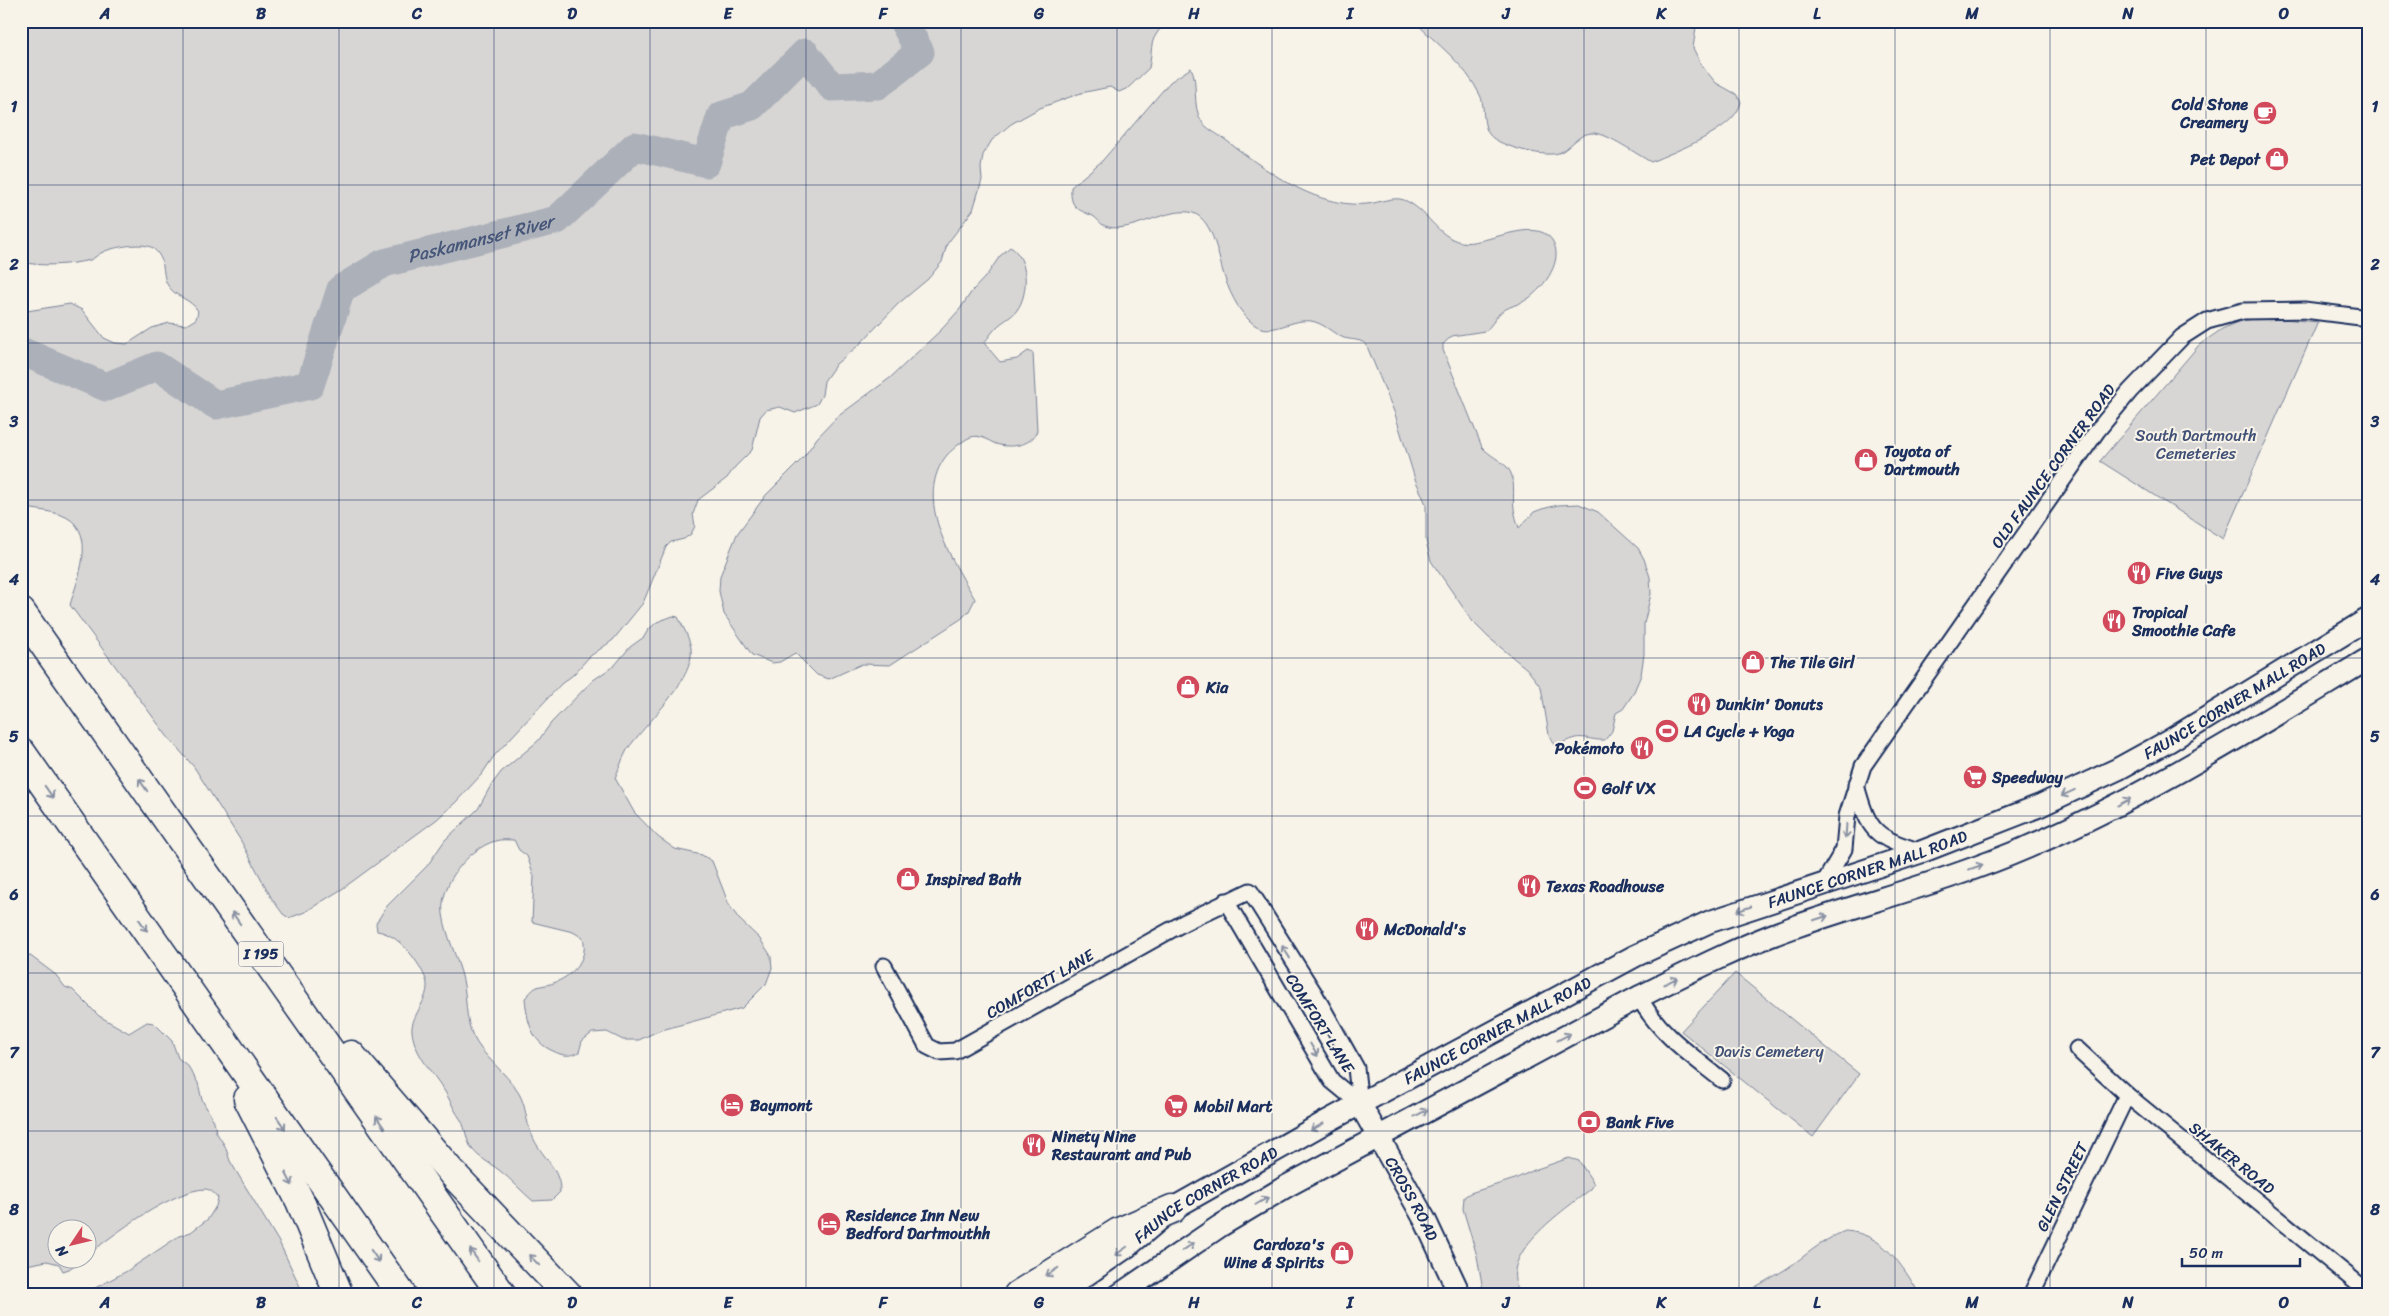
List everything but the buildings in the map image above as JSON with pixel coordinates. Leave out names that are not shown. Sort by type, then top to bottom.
[{"type":"highway","name":"I 195","points":[[21,612],[502,1295]]},
{"type":"highway","points":[[21,752],[402,1295]]},
{"type":"highway","points":[[283,986],[365,1069],[427,1146],[568,1295]]},
{"type":"highway","points":[[203,1011],[300,1201],[339,1295]]},
{"type":"highway","points":[[1018,1295],[1118,1232],[1172,1208]]},
{"type":"main road","name":"FAUNCE CORNER MALL ROAD","points":[[1360,1104],[1635,956],[1683,933],[1752,907],[1921,852],[2013,818],[2118,768],[2185,731],[2368,620]]},
{"type":"main road","name":"FAUNCE CORNER MALL ROAD","points":[[1378,1136],[1690,971],[1792,928],[1990,862],[2076,826],[2173,775],[2368,659]]},
{"type":"main road","name":"CROSS ROAD","points":[[1360,1104],[1425,1220],[1460,1295]]},
{"type":"main road","name":"FAUNCE CORNER ROAD","points":[[1057,1295],[1128,1246],[1172,1208],[1257,1159],[1360,1104]]},
{"type":"main road","name":"FAUNCE CORNER ROAD","points":[[1119,1295],[1228,1221],[1378,1136]]},
{"type":"street","name":"OLD FAUNCE CORNER ROAD","points":[[1824,883],[1844,850],[1847,816],[1856,784],[1869,757],[2097,431],[2130,391],[2182,337],[2207,321],[2243,310],[2304,310],[2368,318]]},
{"type":"street","points":[[1856,784],[1866,818],[1876,832],[1887,840],[1921,852]]},
{"type":"street","name":"COMFORT LANE","points":[[1250,891],[1314,993],[1356,1068],[1360,1104]]},
{"type":"street","name":"COMFORTT LANE","points":[[884,966],[922,1039],[932,1050],[947,1053],[962,1049],[1177,926],[1250,891]]},
{"type":"street","name":"COMFORT LANE","points":[[1226,901],[1332,1081],[1360,1104]]},
{"type":"street","points":[[1639,997],[1651,1018],[1664,1032],[1722,1080]]},
{"type":"street","name":"SHAKER ROAD","points":[[2077,1049],[2127,1095],[2368,1292]]},
{"type":"street","name":"GLEN STREET","points":[[2030,1295],[2127,1095]]},
{"type":"green space","points":[[21,21],[1167,21],[1154,39],[1149,68],[1128,88],[1119,92],[1110,87],[1081,93],[1040,108],[1011,124],[992,140],[983,155],[982,180],[973,210],[947,244],[942,262],[928,279],[898,304],[859,345],[836,364],[824,381],[822,395],[817,404],[795,413],[780,407],[766,410],[760,417],[752,450],[727,478],[698,500],[693,514],[695,526],[691,534],[684,539],[671,542],[666,547],[643,603],[613,640],[589,657],[573,675],[561,684],[494,756],[482,774],[436,820],[342,889],[305,912],[289,918],[283,914],[272,899],[241,841],[194,767],[167,736],[70,605],[83,558],[81,534],[76,525],[61,515],[21,507],[23,460],[21,432],[21,312],[70,304],[82,310],[104,338],[115,343],[127,344],[152,328],[169,323],[186,325],[196,319],[198,311],[192,304],[172,291],[166,282],[163,264],[158,254],[154,249],[144,245],[114,248],[90,260],[73,263],[47,265],[21,262]]},
{"type":"green space","points":[[1414,21],[1697,21],[1693,48],[1702,66],[1716,83],[1736,94],[1741,102],[1737,112],[1717,130],[1689,146],[1651,162],[1615,141],[1594,133],[1584,135],[1561,152],[1555,154],[1526,151],[1506,145],[1489,134],[1486,129],[1482,100],[1474,84],[1459,64]]},
{"type":"green space","points":[[1191,68],[1195,80],[1197,109],[1202,122],[1263,167],[1292,185],[1322,198],[1337,202],[1367,204],[1391,199],[1404,200],[1412,204],[1445,235],[1461,242],[1471,242],[1534,230],[1544,233],[1552,240],[1556,256],[1551,272],[1541,287],[1525,300],[1502,311],[1485,331],[1452,336],[1443,344],[1443,350],[1482,447],[1510,471],[1513,481],[1514,509],[1519,528],[1534,512],[1558,505],[1579,504],[1598,512],[1638,548],[1644,559],[1650,577],[1651,594],[1644,624],[1644,654],[1641,675],[1633,694],[1623,709],[1616,713],[1612,731],[1605,740],[1579,738],[1554,745],[1549,735],[1541,687],[1527,669],[1473,622],[1431,561],[1426,541],[1426,504],[1415,479],[1395,414],[1366,344],[1358,340],[1344,338],[1311,321],[1295,322],[1272,329],[1264,329],[1250,321],[1241,311],[1225,278],[1209,228],[1197,215],[1189,212],[1179,212],[1135,225],[1114,228],[1103,225],[1094,217],[1078,209],[1073,203],[1071,187],[1102,161],[1170,82]]},
{"type":"green space","points":[[1010,247],[1021,259],[1024,267],[1024,295],[1015,312],[997,327],[984,343],[1000,362],[1017,359],[1028,351],[1033,353],[1037,430],[1035,435],[1027,442],[1015,446],[996,444],[978,436],[965,440],[947,455],[937,472],[933,490],[934,509],[939,528],[956,566],[975,599],[969,611],[961,619],[890,665],[862,664],[829,679],[817,675],[795,653],[780,662],[772,663],[752,655],[724,614],[719,591],[720,576],[737,534],[766,495],[803,458],[817,438],[837,417],[890,378],[942,329],[960,309],[1000,256]]},
{"type":"green space","name":"South Dartmouth Cemeteries","points":[[2259,317],[2318,322],[2223,539],[2100,461],[2199,345],[2222,329],[2235,323]]},
{"type":"green space","points":[[673,616],[678,617],[691,648],[690,660],[685,674],[667,702],[627,750],[615,778],[634,812],[658,837],[675,849],[702,855],[712,861],[729,905],[739,919],[760,939],[771,956],[772,968],[766,984],[742,1008],[658,1031],[639,1040],[623,1040],[607,1032],[592,1033],[582,1041],[579,1052],[576,1054],[560,1054],[546,1047],[535,1036],[529,1022],[525,998],[535,988],[556,982],[574,970],[582,959],[584,952],[583,938],[573,932],[532,922],[534,876],[527,856],[519,850],[514,840],[495,841],[485,845],[466,860],[457,870],[446,891],[443,914],[449,939],[463,980],[470,1029],[473,1036],[483,1051],[513,1084],[521,1097],[532,1135],[557,1176],[560,1192],[552,1200],[533,1201],[478,1155],[470,1146],[461,1120],[421,1057],[414,1040],[412,1025],[426,991],[425,977],[406,948],[392,937],[377,931],[376,923],[387,906],[427,866],[445,840],[478,809],[501,772],[538,741],[551,723],[592,681],[615,665],[630,647],[644,637],[648,630],[657,622]]},
{"type":"green space","points":[[21,949],[56,975],[65,987],[73,990],[99,1016],[129,1033],[147,1022],[154,1023],[172,1041],[178,1058],[188,1066],[198,1083],[202,1100],[214,1121],[216,1132],[225,1146],[230,1161],[280,1244],[304,1295],[82,1295],[127,1271],[179,1236],[191,1232],[208,1219],[216,1206],[218,1198],[213,1192],[206,1189],[177,1196],[144,1214],[98,1247],[98,1218],[48,1218],[48,1261],[21,1266]]},
{"type":"green space","name":"Davis Cemetery","points":[[1735,973],[1859,1074],[1813,1137],[1681,1031]]},
{"type":"green space","points":[[1569,1158],[1579,1161],[1594,1184],[1591,1189],[1550,1221],[1535,1235],[1524,1250],[1516,1265],[1515,1280],[1522,1295],[1484,1295],[1477,1256],[1463,1209],[1464,1197],[1470,1193],[1515,1179],[1534,1170]]},
{"type":"green space","points":[[1845,1231],[1858,1233],[1881,1244],[1898,1262],[1920,1295],[1742,1295],[1786,1269],[1828,1239]]},
{"type":"waterway","name":"Paskamanset River","points":[[21,351],[106,387],[157,366],[216,405],[310,385],[341,289],[384,263],[557,220],[635,146],[706,163],[721,116],[752,106],[805,53],[832,87],[878,85],[920,52],[903,21]]},
{"type":"place","name":"Cold Stone Creamery","points":[[2265,113]]},
{"type":"place","name":"Pet Depot","points":[[2277,159]]},
{"type":"place","name":"Toyota of Dartmouth","points":[[1866,460]]},
{"type":"place","name":"Five Guys","points":[[2139,573]]},
{"type":"place","name":"Tropical Smoothie Cafe","points":[[2114,621]]},
{"type":"place","name":"The Tile Girl","points":[[1753,662]]},
{"type":"place","name":"Kia","points":[[1188,687]]},
{"type":"place","name":"Dunkin' Donuts","points":[[1699,704]]},
{"type":"place","name":"LA Cycle + Yoga","points":[[1667,731]]},
{"type":"place","name":"Pokémoto","points":[[1642,748]]},
{"type":"place","name":"Speedway","points":[[1975,777]]},
{"type":"place","name":"Golf VX","points":[[1585,788]]},
{"type":"place","name":"Inspired Bath","points":[[908,879]]},
{"type":"place","name":"Texas Roadhouse","points":[[1529,886]]},
{"type":"place","name":"McDonald's","points":[[1367,929]]},
{"type":"place","name":"Baymont","points":[[732,1105]]},
{"type":"place","name":"Mobil Mart","points":[[1176,1106]]},
{"type":"place","name":"Bank Five","points":[[1589,1122]]},
{"type":"place","name":"Ninety Nine Restaurant and Pub","points":[[1034,1145]]},
{"type":"place","name":"Residence Inn New Bedford Dartmouthh","points":[[829,1224]]},
{"type":"place","name":"Cardoza's Wine & Spirits","points":[[1342,1253]]}]
